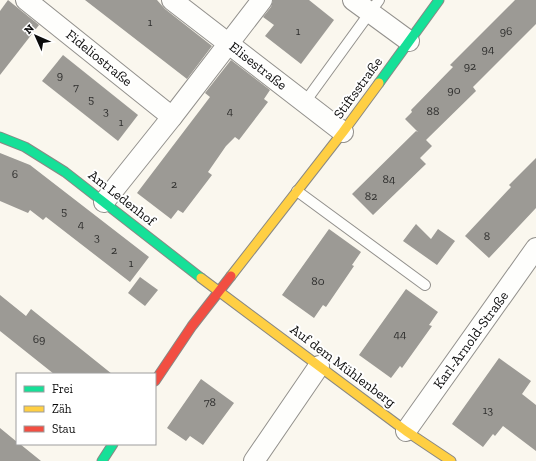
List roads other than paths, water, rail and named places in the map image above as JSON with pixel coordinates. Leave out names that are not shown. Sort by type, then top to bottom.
[{"type":"street","name":"Fideliostraße","points":[[26,0],[172,117]]},
{"type":"street","name":"Elisestraße","points":[[172,0],[343,132]]},
{"type":"street","points":[[104,202],[262,0]]},
{"type":"street","points":[[353,0],[374,6],[410,41]]},
{"type":"street","name":"Stiftsstraße","points":[[156,380],[192,326],[220,292],[343,132],[440,0]]},
{"type":"street","name":"Am Ledenhof","points":[[0,136],[25,147],[65,172],[220,292]]},
{"type":"street","name":"Karl-Arnold-Straße","points":[[406,431],[536,248]]},
{"type":"street","name":"Auf dem Mühlenberg","points":[[220,292],[406,431],[451,461]]},
{"type":"street","points":[[254,461],[319,366]]},
{"type":"street","points":[[102,461],[112,445]]},
{"type":"lane","points":[[305,102],[374,6]]},
{"type":"lane","points":[[297,191],[425,285]]}]
